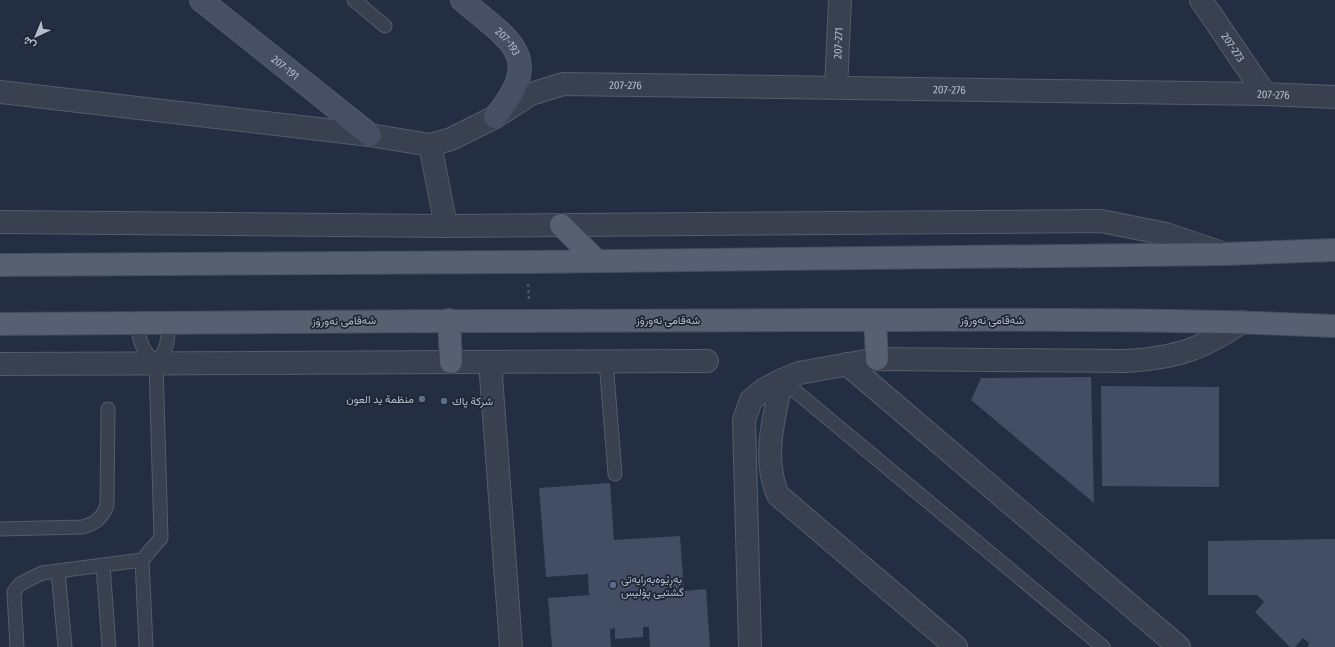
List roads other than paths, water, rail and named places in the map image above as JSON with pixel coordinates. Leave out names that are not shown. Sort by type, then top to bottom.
[{"type":"main road","points":[[561,225],[597,261]]},
{"type":"main road","points":[[0,265],[597,261],[1225,254],[1335,250]]},
{"type":"main road","points":[[449,320],[451,362]]},
{"type":"main road","name":"شەقامی نەورۆز","points":[[0,324],[449,320],[875,320],[1242,322],[1335,326]]},
{"type":"main road","points":[[875,320],[877,359]]},
{"type":"street","name":"207-191","points":[[201,0],[370,135]]},
{"type":"street","name":"207-193","points":[[462,0],[508,39],[515,49],[519,60],[519,80],[508,100],[495,117]]},
{"type":"street","name":"207-271","points":[[836,87],[840,0]]},
{"type":"street","name":"207-273","points":[[1201,0],[1265,94]]},
{"type":"street","name":"207-276","points":[[430,145],[452,139],[495,117],[531,94],[563,84],[1265,94],[1335,97]]},
{"type":"street","points":[[0,92],[370,135],[430,145],[446,226]]},
{"type":"street","points":[[0,222],[446,226],[1101,222],[1166,234],[1225,254]]},
{"type":"street","points":[[750,647],[744,420],[751,400],[765,389],[799,373],[877,359],[1125,361],[1156,359],[1187,352],[1208,342],[1242,322]]},
{"type":"street","points":[[0,364],[707,361]]},
{"type":"street","points":[[490,362],[511,647]]},
{"type":"street","points":[[847,364],[1179,647]]},
{"type":"street","points":[[782,380],[770,451],[771,470],[778,495],[956,647]]},
{"type":"lane","points":[[354,0],[385,26]]},
{"type":"lane","points":[[138,323],[138,335],[142,347],[156,364]]},
{"type":"lane","points":[[16,647],[14,592],[20,584],[42,573],[142,560],[161,538],[156,364],[163,355],[167,344],[168,323]]},
{"type":"lane","points":[[606,361],[615,474]]},
{"type":"lane","points":[[782,380],[1103,647]]},
{"type":"lane","points":[[0,530],[82,527],[89,526],[100,518],[107,504],[108,409]]},
{"type":"lane","points":[[142,560],[146,647]]},
{"type":"lane","points":[[103,565],[109,647]]},
{"type":"lane","points":[[58,571],[65,647]]},
{"type":"place","name":"منظمة يد العون","points":[[422,399]]},
{"type":"place","name":"شركة پاك","points":[[444,401]]},
{"type":"place","name":"بەڕێوەبەرایەتی گشتیی پۆلیس","points":[[613,585]]}]
